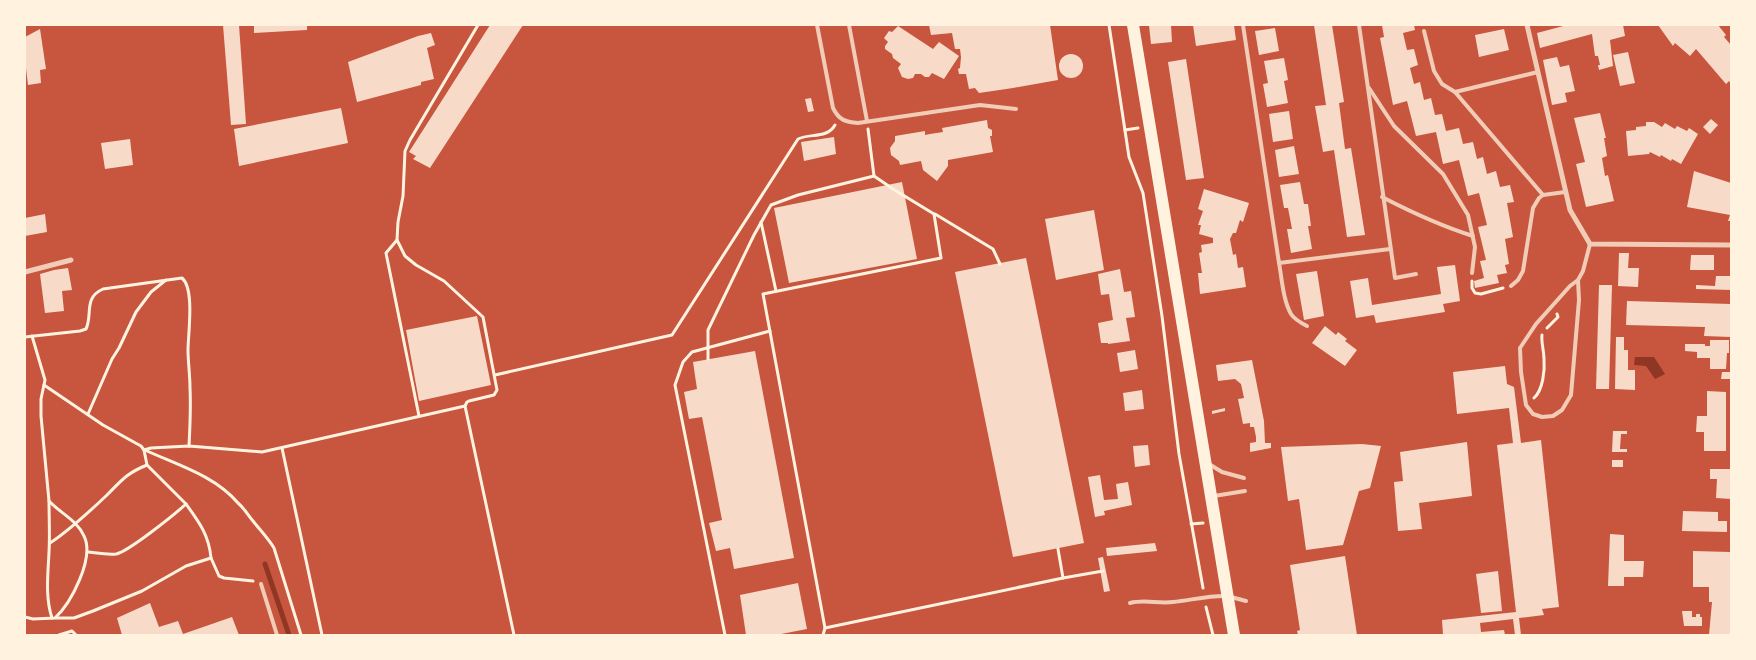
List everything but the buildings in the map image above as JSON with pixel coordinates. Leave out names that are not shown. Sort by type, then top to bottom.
[{"type":"main road","points":[[1133,25],[1234,635]]},
{"type":"street","points":[[1527,25],[1570,210],[1590,244],[1731,245]]},
{"type":"street","points":[[25,272],[71,260]]},
{"type":"lane","points":[[817,25],[833,108],[837,116],[849,123],[980,105],[1016,109]]},
{"type":"lane","points":[[849,25],[867,121]]},
{"type":"lane","points":[[1243,25],[1282,282],[1291,313],[1297,320],[1307,326]]},
{"type":"lane","points":[[1359,25],[1394,278],[1416,274]]},
{"type":"lane","points":[[1424,30],[1434,71],[1442,84],[1455,92],[1543,195]]},
{"type":"lane","points":[[1455,92],[1538,72]]},
{"type":"lane","points":[[1368,86],[1394,126],[1443,174],[1468,215],[1475,246],[1472,273]]},
{"type":"lane","points":[[1511,286],[1518,280],[1523,271],[1533,208],[1543,195],[1565,192]]},
{"type":"lane","points":[[1382,197],[1454,231],[1472,236]]},
{"type":"lane","points":[[1578,280],[1570,286],[1536,324],[1520,348],[1521,372],[1526,405],[1533,414],[1542,417],[1553,416],[1562,410],[1568,403],[1571,395],[1578,309],[1578,280],[1583,270],[1590,244]]},
{"type":"lane","points":[[1279,263],[1390,249]]},
{"type":"lane","points":[[1206,462],[1222,472],[1244,478]]},
{"type":"lane","points":[[1212,497],[1245,491]]},
{"type":"lane","points":[[261,584],[277,635]]},
{"type":"lane","points":[[1130,603],[1140,600],[1174,602],[1204,596],[1227,595],[1246,601]]},
{"type":"path","points":[[478,25],[405,151],[403,196],[396,233],[397,240],[405,256],[416,265],[444,281],[483,317],[495,375],[496,392],[490,396],[466,402],[465,406],[514,635]]},
{"type":"path","points":[[1109,25],[1129,157],[1143,193],[1191,524],[1213,635]]},
{"type":"path","points":[[495,375],[672,336],[798,139],[826,133],[832,129],[837,116]]},
{"type":"path","points":[[867,121],[874,176],[893,190],[993,249],[1000,264]]},
{"type":"path","points":[[1125,130],[1141,127]]},
{"type":"path","points":[[708,359],[708,330],[771,205],[782,200],[874,176]]},
{"type":"path","points":[[822,635],[825,628],[764,294],[941,258],[934,214]]},
{"type":"path","points":[[761,222],[776,291]]},
{"type":"path","points":[[397,240],[386,253],[418,416]]},
{"type":"path","points":[[1472,273],[1472,288],[1475,293],[1481,294],[1511,286]]},
{"type":"path","points":[[25,337],[86,329],[91,301],[95,293],[103,288],[182,278],[186,281],[189,298],[189,446]]},
{"type":"path","points":[[88,414],[112,359],[136,312],[151,292],[166,279]]},
{"type":"path","points":[[1526,405],[1537,395],[1542,381],[1545,361],[1541,341],[1542,335],[1558,317]]},
{"type":"path","points":[[725,635],[675,385],[683,362],[692,352],[770,331]]},
{"type":"path","points":[[32,336],[45,377],[40,399],[49,501],[50,543],[47,582],[49,610],[53,618]]},
{"type":"path","points":[[44,384],[88,414],[141,446],[144,450],[165,460],[179,463],[215,484],[238,502],[269,539],[274,548],[301,635]]},
{"type":"path","points":[[144,450],[189,446],[262,452],[465,406]]},
{"type":"path","points":[[282,448],[322,635]]},
{"type":"path","points":[[144,450],[147,465],[186,504],[203,526],[209,541],[211,558],[219,576],[249,580],[261,584]]},
{"type":"path","points":[[50,543],[63,534],[131,471],[147,465]]},
{"type":"path","points":[[49,501],[75,523],[85,537],[88,552],[74,593],[63,610],[53,618]]},
{"type":"path","points":[[88,552],[116,554],[122,552],[134,545],[186,504]]},
{"type":"path","points":[[1191,524],[1206,522]]},
{"type":"path","points":[[1058,549],[1063,578]]},
{"type":"path","points":[[25,616],[33,619],[74,618],[94,612],[142,591],[186,566],[211,558]]},
{"type":"path","points":[[825,628],[1103,571]]},
{"type":"path","points":[[60,635],[72,631],[76,635]]},
{"type":"shaded area","points":[[1635,357],[1654,357],[1665,374],[1655,379],[1646,366],[1634,365]]},
{"type":"waterway","points":[[265,564],[289,635]]}]
